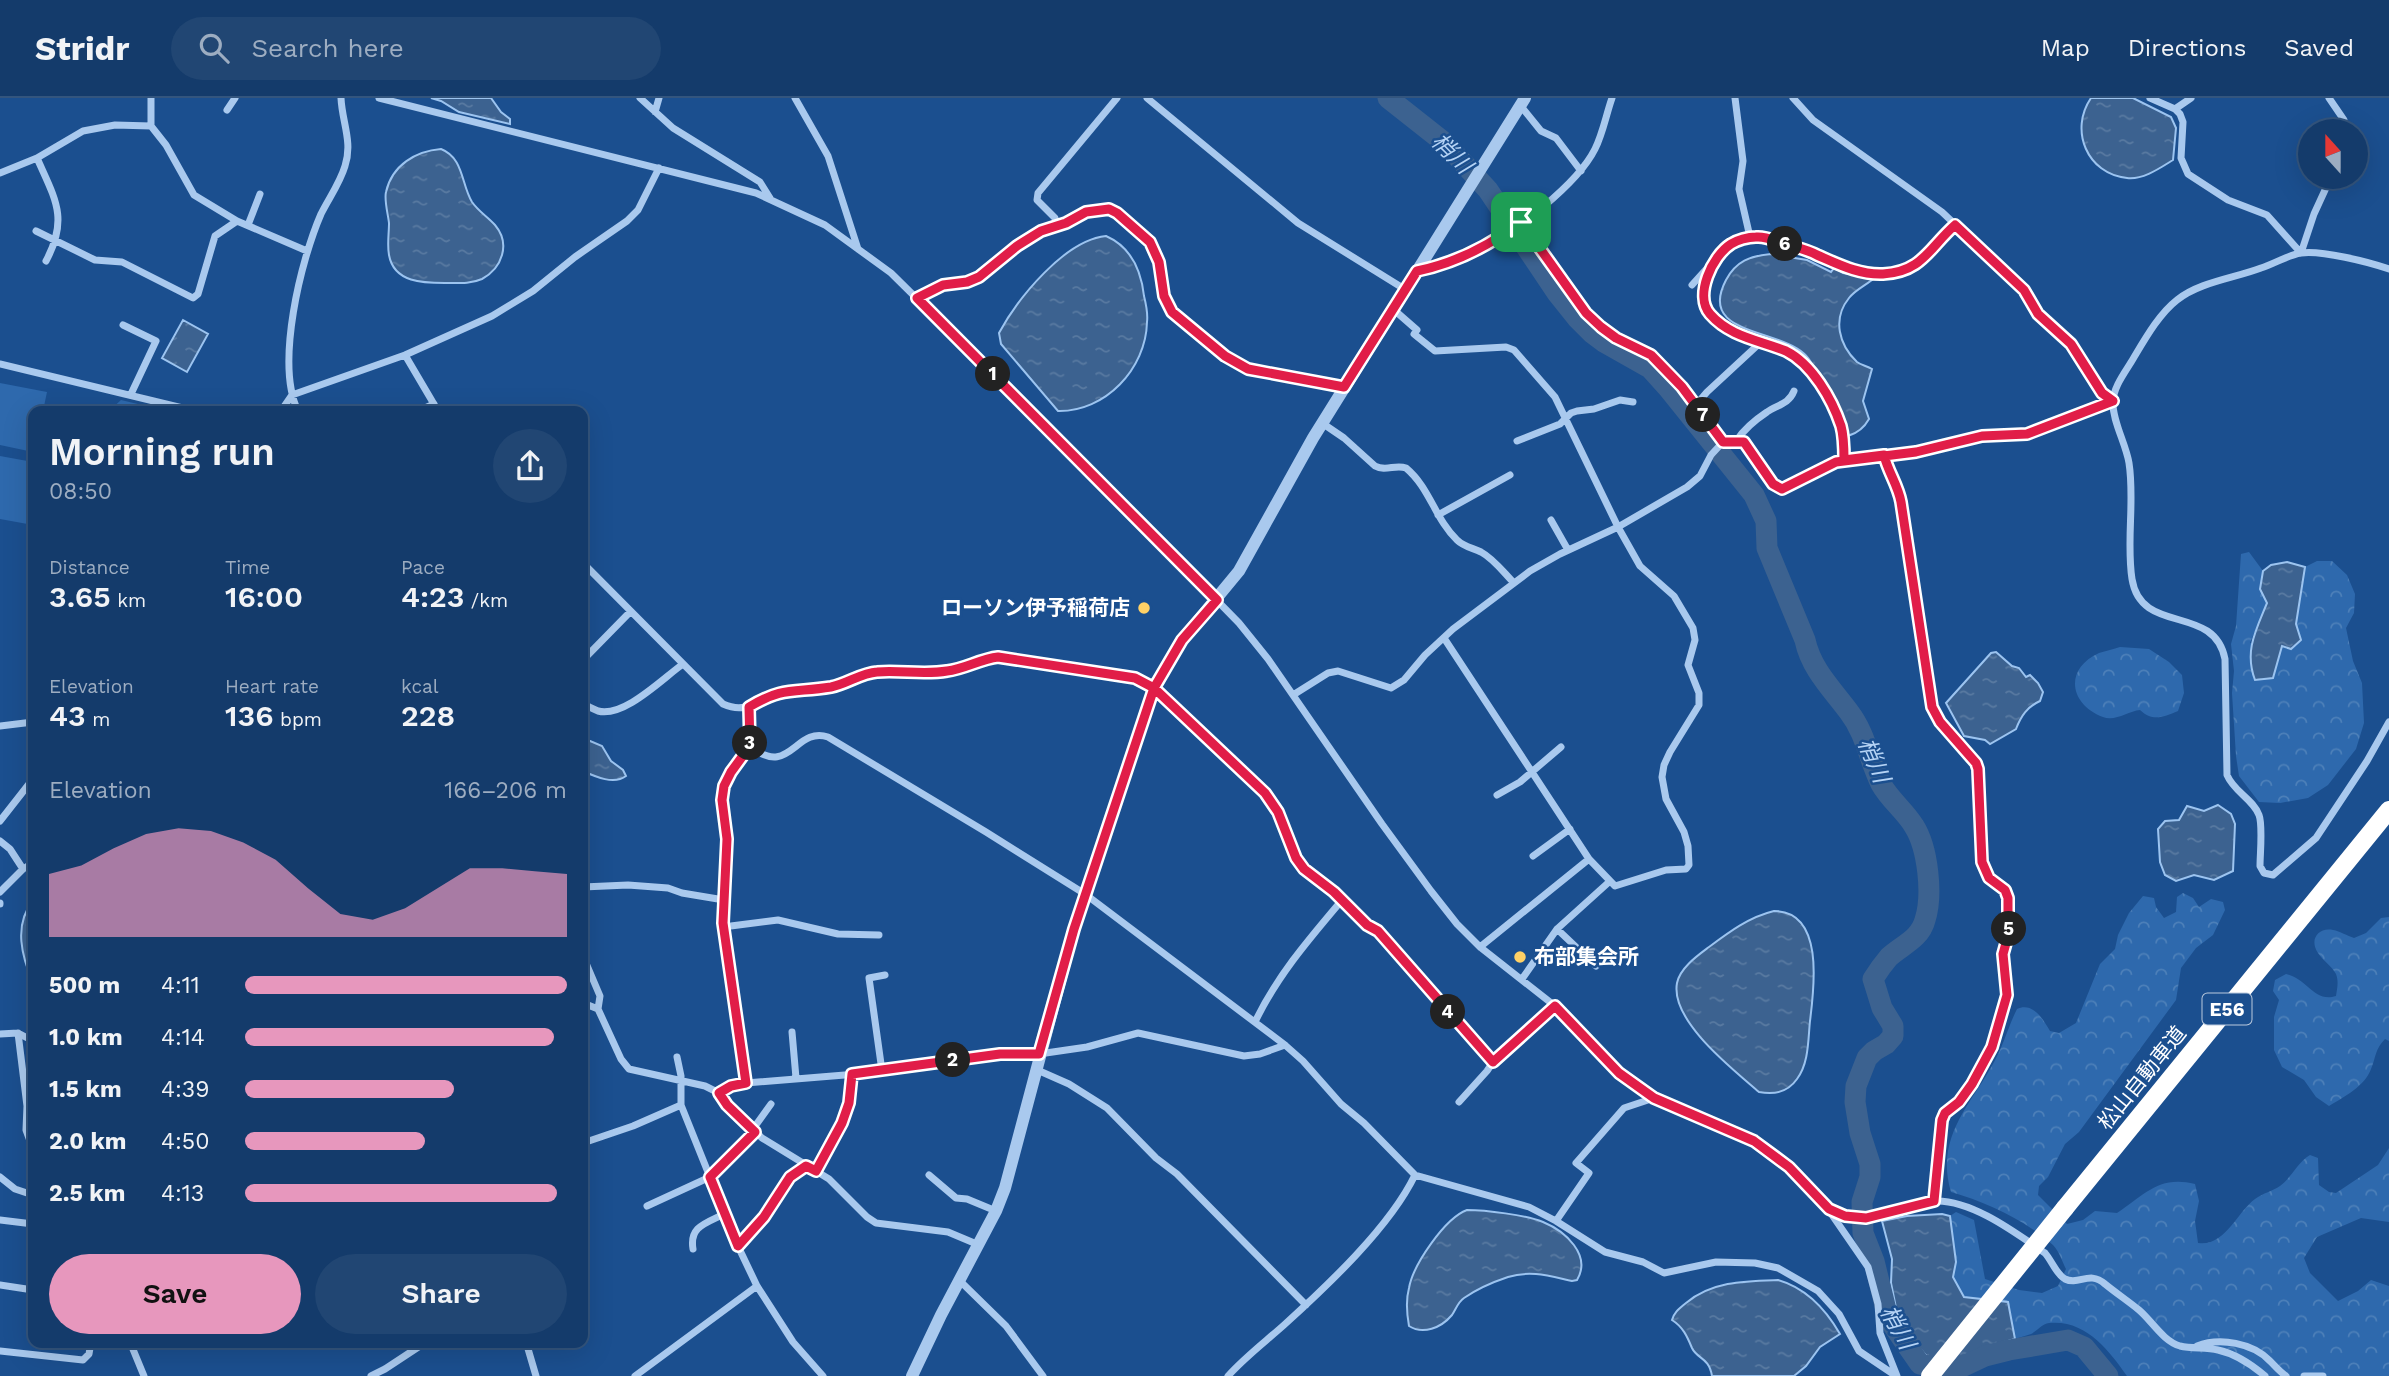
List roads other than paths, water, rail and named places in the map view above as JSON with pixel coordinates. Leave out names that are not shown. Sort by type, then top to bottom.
[{"type":"highway","name":"松山自動車道","points":[[1930,1376],[2389,810]]},
{"type":"street","points":[[151,98],[151,126],[166,145],[194,195],[237,221],[307,251]]},
{"type":"street","points":[[227,110],[235,98]]},
{"type":"street","points":[[296,406],[290,378],[291,335],[307,251],[345,166],[349,141],[341,98]]},
{"type":"street","points":[[640,98],[673,128],[760,182],[771,199]]},
{"type":"street","points":[[655,112],[659,98]]},
{"type":"street","points":[[795,98],[828,156],[858,249]]},
{"type":"street","points":[[1056,225],[1055,218],[1037,200],[1038,193],[1117,98]]},
{"type":"street","points":[[1147,98],[1298,223],[1406,289]]},
{"type":"street","points":[[1417,271],[1437,267],[1480,250],[1550,201],[1581,171],[1595,148],[1612,98]]},
{"type":"street","points":[[1734,98],[1743,161],[1739,189],[1750,237]]},
{"type":"street","points":[[1793,98],[1813,120],[1941,212],[2024,290],[2038,314],[2071,344],[2102,393],[2113,401]]},
{"type":"street","points":[[2150,98],[2175,109],[2183,122],[2181,158],[2188,174],[2228,200],[2267,215],[2301,253]]},
{"type":"street","points":[[2175,109],[2191,98]]},
{"type":"street","points":[[2329,98],[2343,119]]},
{"type":"street","points":[[383,99],[756,192],[825,225],[891,273],[1217,600],[1268,659],[1398,847],[1457,924],[1480,947],[1555,1006],[1619,1073],[1654,1098],[1754,1141],[1789,1167],[1829,1209],[1871,1275],[1878,1304],[1880,1333],[1897,1376]]},
{"type":"street","points":[[912,1376],[996,1211],[1012,1164],[1039,1054],[1085,894],[1154,688],[1182,640],[1239,571],[1322,423],[1523,102],[1541,131],[1556,138],[1581,171]]},
{"type":"street","points":[[0,173],[37,158],[83,131],[115,125],[151,126]]},
{"type":"street","points":[[37,158],[57,205],[57,240],[46,261]]},
{"type":"street","points":[[284,406],[292,395],[405,355],[492,316],[533,291],[575,257],[627,222],[638,210],[659,168]]},
{"type":"street","points":[[2301,253],[2325,189]]},
{"type":"street","points":[[248,225],[260,194]]},
{"type":"street","points":[[917,298],[943,285],[967,282],[979,277],[1017,246],[1056,225],[1098,210],[1109,209],[1150,242],[1159,262],[1164,296],[1172,312],[1225,356],[1248,369],[1344,387]]},
{"type":"street","points":[[36,231],[95,260],[122,262],[193,298],[198,294],[215,236],[237,221]]},
{"type":"street","points":[[1692,285],[1730,245],[1750,237],[1770,238],[1816,254],[1840,267],[1882,274],[1913,267],[1921,262],[1955,225]]},
{"type":"street","points":[[1515,226],[1586,313],[1616,338],[1651,355],[1682,387],[1723,442]]},
{"type":"street","points":[[2389,269],[2361,261],[2301,253],[2202,287],[2179,298],[2142,344],[2116,389],[2113,401],[2130,470],[2131,559],[2135,591],[2148,608],[2208,629],[2222,646],[2225,659],[2227,775],[2234,788],[2253,806],[2260,817],[2260,866],[2264,873],[2273,875],[2316,838],[2367,761],[2389,722]]},
{"type":"street","points":[[1718,257],[1704,289],[1708,312],[1725,329],[1794,355],[1821,386],[1841,427],[1844,460]]},
{"type":"street","points":[[1393,309],[1417,330],[1414,334],[1435,351],[1506,347],[1514,350],[1555,397],[1618,527],[1640,566],[1674,596],[1689,619],[1695,640],[1688,665],[1700,699],[1699,705],[1670,752],[1662,777],[1666,799],[1688,845],[1689,865],[1686,869],[1666,870],[1621,886],[1609,882],[1589,859],[1444,638]]},
{"type":"street","points":[[123,326],[156,341],[131,394]]},
{"type":"street","points":[[1695,406],[1761,342]]},
{"type":"street","points":[[405,355],[435,406]]},
{"type":"street","points":[[0,364],[176,406]]},
{"type":"street","points":[[1737,440],[1744,429],[1792,397],[1794,391]]},
{"type":"street","points":[[1517,441],[1560,424],[1564,418],[1577,411],[1594,409],[1620,400],[1633,402]]},
{"type":"street","points":[[1293,695],[1328,673],[1338,671],[1391,688],[1398,685],[1444,638],[1530,571],[1618,527],[1687,487],[1700,476],[1723,442],[1737,440],[1748,446],[1773,484],[1782,489],[1844,460],[1923,451],[1982,436],[2027,434],[2113,401]]},
{"type":"street","points":[[1322,423],[1344,438],[1375,466],[1381,469],[1401,466],[1406,468],[1428,493],[1438,515],[1456,540],[1484,553],[1514,583]]},
{"type":"street","points":[[1884,455],[1888,471],[1899,491],[1932,707],[1940,722],[1976,763],[1982,862],[1989,878],[2005,890],[2008,898],[2008,936],[2003,954],[2007,995],[1992,1047],[1972,1084],[1959,1102],[1945,1113],[1942,1120],[1934,1201]]},
{"type":"street","points":[[1438,515],[1510,475]]},
{"type":"street","points":[[1551,520],[1568,550]]},
{"type":"street","points":[[588,571],[723,704],[735,709],[749,707],[769,695],[783,691],[832,687],[874,671],[937,673],[998,657],[1135,678],[1154,688],[1265,793],[1278,812],[1296,858],[1304,869],[1367,925],[1378,931],[1493,1062]]},
{"type":"street","points":[[588,655],[631,612]]},
{"type":"street","points":[[588,706],[598,711],[620,708],[655,687],[665,676],[683,664]]},
{"type":"street","points":[[746,1083],[723,927],[727,839],[722,800],[724,786],[731,772],[750,746],[749,707]]},
{"type":"street","points":[[0,726],[28,723]]},
{"type":"street","points":[[750,746],[762,756],[775,758],[811,737],[819,734],[828,737],[1085,894],[1285,1045],[1341,1104],[1364,1123],[1415,1175],[1530,1208],[1605,1252],[1643,1262],[1664,1273],[1716,1262],[1755,1263],[1778,1268],[1818,1291],[1839,1314],[1859,1351],[1897,1376]]},
{"type":"street","points":[[1497,795],[1520,782],[1561,747]]},
{"type":"street","points":[[0,821],[28,785]]},
{"type":"street","points":[[1533,856],[1570,829]]},
{"type":"street","points":[[0,841],[10,849],[23,869]]},
{"type":"street","points":[[1480,947],[1589,859]]},
{"type":"street","points":[[0,892],[28,866]]},
{"type":"street","points":[[1522,979],[1557,929],[1609,882]]},
{"type":"street","points":[[588,887],[628,885],[668,888],[724,900]]},
{"type":"street","points":[[1255,1022],[1278,981],[1342,901]]},
{"type":"street","points":[[723,927],[778,920],[838,934],[879,934]]},
{"type":"street","points":[[1557,929],[1596,966]]},
{"type":"street","points":[[588,968],[600,996],[598,1009],[621,1059],[629,1069],[705,1086],[719,1093],[727,1105],[762,1139],[829,1178],[876,1223],[948,1232],[978,1245]]},
{"type":"street","points":[[882,1071],[869,978],[885,975]]},
{"type":"street","points":[[588,1005],[598,1009]]},
{"type":"street","points":[[1459,1102],[1493,1062],[1555,1006]]},
{"type":"street","points":[[792,1032],[796,1078]]},
{"type":"street","points":[[0,1034],[18,1033],[28,1038]]},
{"type":"street","points":[[18,1033],[28,1135]]},
{"type":"street","points":[[719,1093],[731,1086],[746,1083],[882,1071],[1000,1054],[1039,1054],[1087,1047],[1138,1033],[1199,1044],[1244,1056],[1260,1054],[1285,1045]]},
{"type":"street","points":[[677,1057],[681,1105],[738,1246],[757,1286],[793,1342],[823,1376]]},
{"type":"street","points":[[1035,1069],[1069,1084],[1116,1116],[1306,1305]]},
{"type":"street","points":[[816,1171],[842,1123],[849,1103],[852,1074]]},
{"type":"street","points":[[1556,1221],[1589,1173],[1576,1163],[1624,1108],[1654,1098]]},
{"type":"street","points":[[647,1206],[710,1177],[754,1131],[771,1104]]},
{"type":"street","points":[[588,1141],[633,1126],[681,1105]]},
{"type":"street","points":[[738,1246],[769,1211],[790,1177],[806,1166]]},
{"type":"street","points":[[929,1175],[956,1198],[967,1199],[996,1211]]},
{"type":"street","points":[[1228,1376],[1349,1262],[1404,1197],[1415,1175]]},
{"type":"street","points":[[0,1177],[15,1189],[28,1193]]},
{"type":"street","points":[[1829,1209],[1845,1216],[1866,1218],[1934,1201],[1952,1202],[1970,1208],[2045,1253],[2058,1273],[2067,1280],[2091,1276],[2102,1281],[2178,1345],[2231,1354],[2265,1376]]},
{"type":"street","points":[[693,1249],[694,1232],[724,1214]]},
{"type":"street","points":[[0,1220],[28,1223]]},
{"type":"street","points":[[959,1280],[1006,1326],[1043,1376]]},
{"type":"street","points":[[0,1285],[28,1289]]},
{"type":"street","points":[[635,1376],[757,1286]]},
{"type":"street","points":[[2193,1347],[2206,1342],[2238,1344],[2255,1351],[2287,1376]]},
{"type":"street","points":[[0,1351],[83,1360],[89,1354],[90,1348]]},
{"type":"street","points":[[132,1348],[144,1376]]},
{"type":"street","points":[[370,1376],[417,1348]]},
{"type":"street","points":[[528,1348],[536,1376]]},
{"type":"street","points":[[2304,1376],[2323,1376]]},
{"type":"water","points":[[431,98],[491,98],[510,119],[510,124],[459,112]]},
{"type":"water","points":[[2091,98],[2133,98],[2171,117],[2176,128],[2173,160],[2151,173],[2133,178],[2113,175],[2101,168],[2092,159],[2082,136],[2085,110]]},
{"type":"water","points":[[441,149],[454,159],[472,202],[495,225],[503,240],[502,255],[495,269],[478,281],[437,283],[411,280],[397,271],[389,255],[389,223],[385,199],[389,182],[406,161],[414,156]]},
{"type":"water","points":[[1106,236],[1122,246],[1137,268],[1147,312],[1145,339],[1131,371],[1107,396],[1092,404],[1058,411],[1001,344],[999,333],[1030,288],[1059,259],[1090,240]]},
{"type":"water","points":[[1771,254],[1807,260],[1831,272],[1834,268],[1843,273],[1874,278],[1849,298],[1839,323],[1842,340],[1851,355],[1859,363],[1872,369],[1863,401],[1869,419],[1863,428],[1855,433],[1848,436],[1845,432],[1807,357],[1793,346],[1737,325],[1725,315],[1720,301],[1726,280],[1734,268],[1757,256]]},
{"type":"water","points":[[183,320],[208,334],[187,372],[162,358]]},
{"type":"water","points":[[2287,562],[2305,567],[2296,624],[2301,640],[2291,649],[2282,646],[2273,678],[2255,680],[2251,650],[2267,603],[2260,589],[2263,571],[2271,565]]},
{"type":"water","points":[[1996,652],[2012,666],[2019,668],[2026,677],[2030,675],[2043,692],[2040,701],[2025,712],[2016,729],[1990,744],[1985,740],[1964,736],[1946,703],[1991,653]]},
{"type":"water","points":[[588,740],[602,746],[611,761],[623,770],[626,776],[616,780],[588,773]]},
{"type":"water","points":[[2218,805],[2231,814],[2235,824],[2233,871],[2214,880],[2194,875],[2176,881],[2165,875],[2160,862],[2158,829],[2165,821],[2179,820],[2187,806],[2204,811]]},
{"type":"water","points":[[28,908],[28,969],[21,941]]},
{"type":"water","points":[[1774,911],[1790,914],[1802,924],[1809,937],[1814,972],[1804,1066],[1789,1087],[1770,1093],[1759,1092],[1720,1058],[1693,1028],[1677,998],[1677,983],[1682,972],[1699,954],[1748,921]]},
{"type":"water","points":[[1467,1210],[1536,1219],[1560,1231],[1579,1253],[1581,1271],[1577,1280],[1532,1274],[1508,1277],[1464,1298],[1452,1315],[1437,1327],[1420,1330],[1409,1326],[1408,1292],[1423,1255],[1449,1222]]},
{"type":"water","points":[[1942,1214],[1950,1216],[1956,1262],[1953,1277],[1964,1297],[2008,1302],[2015,1339],[1980,1349],[1957,1361],[1929,1359],[1905,1331],[1897,1313],[1891,1283],[1892,1259],[1882,1221]]},
{"type":"water","points":[[1778,1280],[1797,1288],[1814,1300],[1840,1334],[1820,1347],[1806,1366],[1794,1376],[1712,1376],[1706,1362],[1694,1352],[1684,1332],[1672,1320],[1676,1312],[1696,1296],[1718,1286]]},
{"type":"waterway","name":"梢川","points":[[1388,98],[1445,143],[1488,190],[1557,293],[1577,318],[1604,342],[1650,368],[1754,495],[1766,521],[1767,548],[1812,660],[1855,720],[1881,784],[1919,835],[1926,859],[1929,885],[1925,920],[1919,932],[1889,957],[1873,979],[1882,1008],[1893,1026],[1893,1036],[1867,1058],[1856,1086],[1855,1102],[1860,1133],[1870,1164],[1870,1177],[1862,1202],[1863,1233],[1874,1261],[1888,1318],[1920,1364],[1951,1372],[1985,1356],[2068,1340],[2084,1347],[2108,1376]]},
{"type":"place","name":"ローソン伊予稲荷店","points":[[1144,608]]},
{"type":"place","name":"布部集会所","points":[[1520,957]]}]
